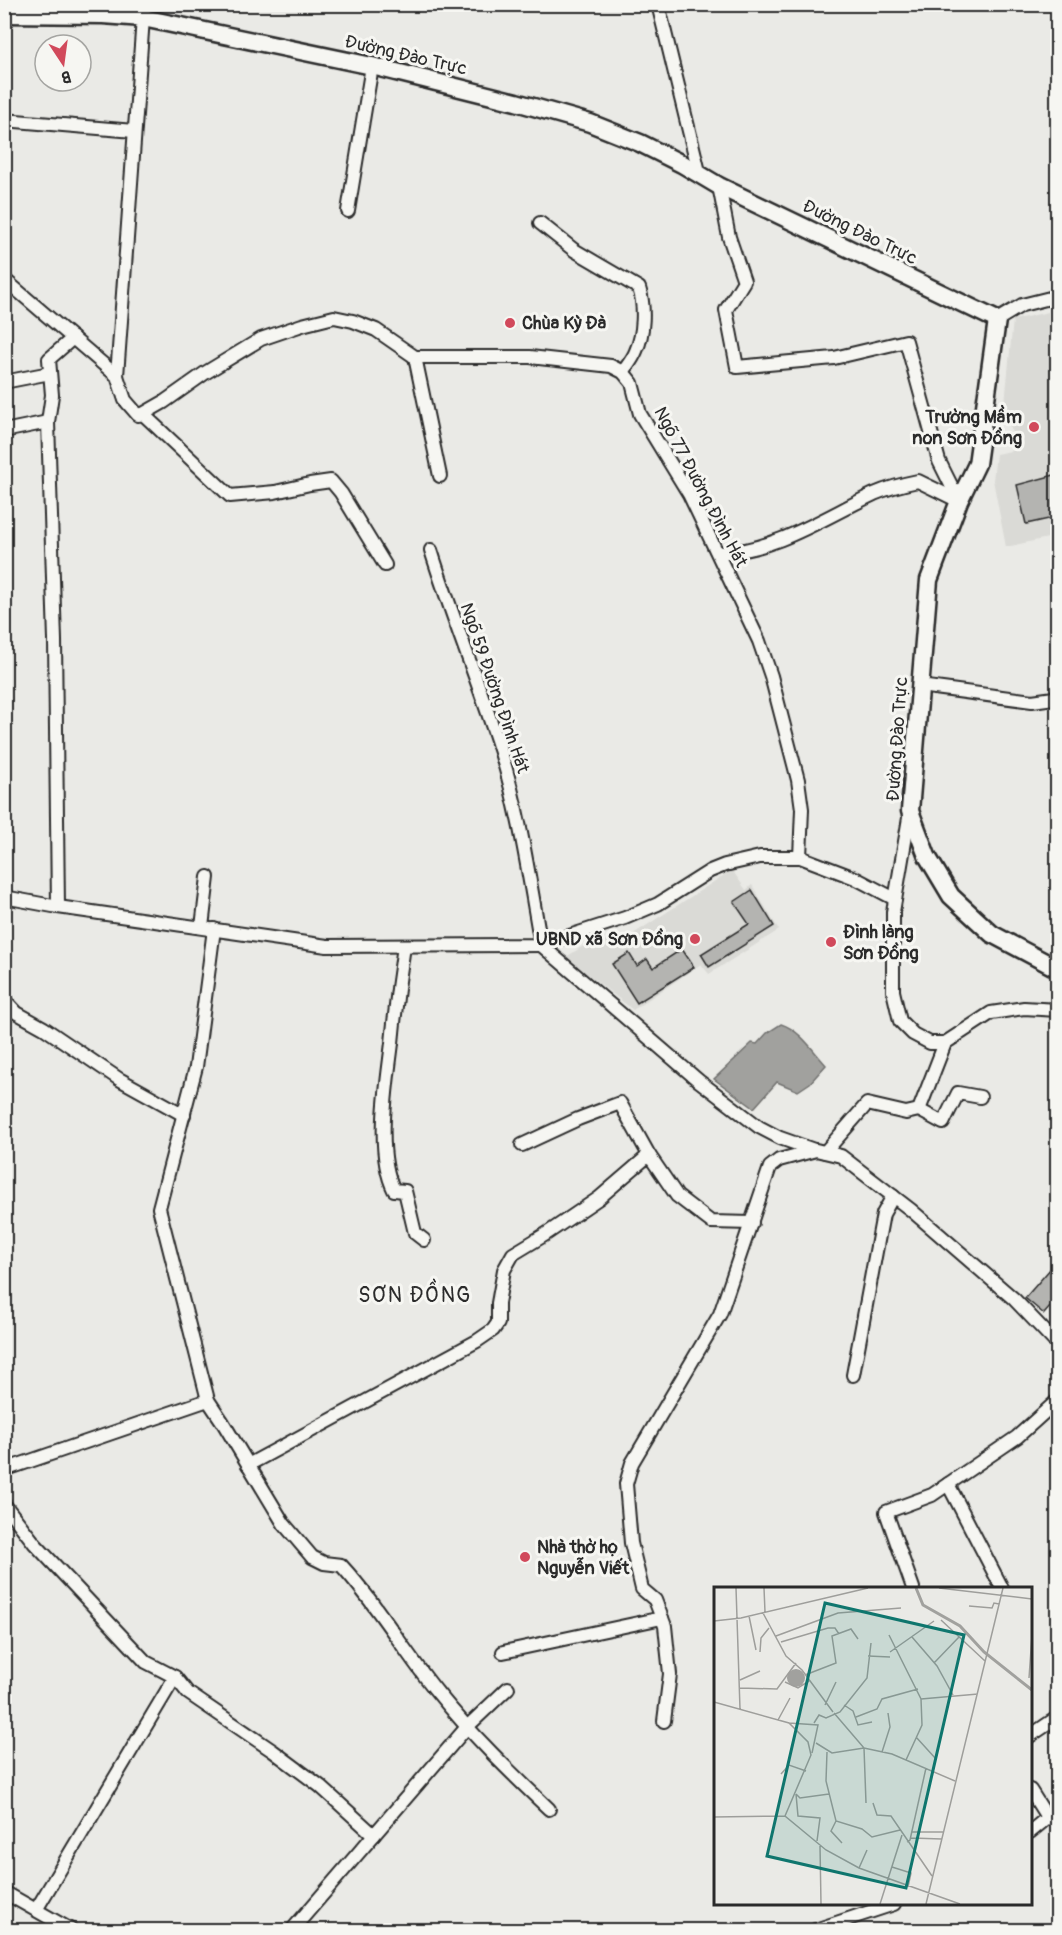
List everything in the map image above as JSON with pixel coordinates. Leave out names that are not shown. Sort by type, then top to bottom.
[{"type":"street","points":[[658,4],[700,176]]},
{"type":"street","points":[[143,11],[117,376],[125,400],[138,415],[164,402],[205,373],[261,339],[334,317],[376,330],[415,357],[530,357],[611,366],[623,372],[637,350],[642,330],[643,298],[639,288],[574,250],[540,223]]},
{"type":"street","name":"Đường Đào Trực","points":[[4,14],[103,15],[143,11],[516,102],[590,123],[640,143],[682,164],[718,186],[997,320],[977,464],[958,501],[929,580],[910,811],[927,856],[951,896],[992,934],[1058,969]]},
{"type":"street","points":[[348,211],[372,66]]},
{"type":"street","points":[[4,120],[134,131]]},
{"type":"street","points":[[718,186],[729,237],[744,281],[726,310],[738,367],[834,358],[906,340],[939,461],[958,501]]},
{"type":"street","points":[[4,279],[117,376]]},
{"type":"street","points":[[997,320],[1022,305],[1058,296]]},
{"type":"street","points":[[58,907],[48,422],[52,395],[50,359],[73,338]]},
{"type":"street","points":[[415,357],[440,476]]},
{"type":"street","name":"Ngõ 77 Đường Đình Hát","points":[[623,372],[632,383],[640,414],[689,494],[759,642],[771,676],[798,780],[803,831],[800,857]]},
{"type":"street","points":[[4,382],[50,373]]},
{"type":"street","points":[[142,414],[230,496],[275,492],[331,481],[385,565]]},
{"type":"street","points":[[4,431],[48,422]]},
{"type":"street","points":[[718,554],[775,541],[819,523],[875,493],[918,481],[958,501]]},
{"type":"street","name":"Ngõ 59 Đường Đình Hát","points":[[431,550],[452,618],[497,741],[518,817],[541,945]]},
{"type":"street","points":[[920,686],[1032,701],[1054,698],[1058,693]]},
{"type":"street","points":[[910,811],[893,912],[893,991],[900,1021],[913,1034],[930,1043],[945,1043],[991,1013],[1024,1008],[1058,1010]]},
{"type":"street","points":[[4,897],[327,946],[541,945],[625,918],[658,904],[710,871],[760,857],[800,857],[855,878],[895,899]]},
{"type":"street","points":[[208,877],[208,928],[196,1067],[159,1208],[208,1400],[284,1524],[312,1557],[324,1563],[341,1565],[360,1585],[437,1692],[494,1757],[549,1809]]},
{"type":"street","points":[[541,945],[699,1081],[759,1127],[780,1138],[841,1156],[893,1196],[1014,1299],[1056,1339]]},
{"type":"street","points":[[404,946],[385,1092],[384,1142],[390,1182],[394,1190],[405,1191],[415,1233],[424,1240]]},
{"type":"street","points":[[4,999],[17,1013],[44,1028],[119,1079],[184,1115]]},
{"type":"street","points":[[919,1110],[945,1043]]},
{"type":"street","points":[[664,1721],[670,1674],[665,1626],[655,1600],[642,1589],[631,1543],[626,1484],[632,1463],[720,1314],[770,1167],[779,1160],[820,1151],[867,1104],[906,1113],[919,1110],[943,1123],[958,1093],[980,1097]]},
{"type":"street","points":[[522,1145],[578,1119],[620,1103],[677,1196],[711,1222],[752,1223]]},
{"type":"street","points":[[249,1465],[477,1341],[493,1330],[498,1323],[498,1303],[504,1270],[513,1254],[599,1198],[650,1155]]},
{"type":"street","points":[[853,1375],[883,1214],[893,1196]]},
{"type":"street","points":[[4,1470],[208,1400]]},
{"type":"street","points":[[913,1587],[886,1512],[932,1495],[1017,1437],[1058,1400]]},
{"type":"street","points":[[948,1484],[1001,1587]]},
{"type":"street","points":[[4,1504],[35,1544],[146,1662],[175,1677],[188,1693],[320,1786],[374,1835]]},
{"type":"street","points":[[503,1652],[662,1618]]},
{"type":"street","points":[[36,1910],[175,1677]]},
{"type":"street","points":[[292,1930],[467,1727],[508,1688]]},
{"type":"street","points":[[1032,1735],[1058,1717]]},
{"type":"street","points":[[1032,1792],[1052,1813],[1032,1830]]},
{"type":"street","points":[[4,1892],[71,1930]]},
{"type":"street","points":[[815,1930],[891,1905]]},
{"type":"shaded area","name":"Trường Mầm non Sơn Đồng","points":[[1057,310],[1057,536],[1006,547],[993,480],[996,454],[1016,450],[1005,403],[1013,320]]},
{"type":"shaded area","name":"UBND xã Sơn Đồng","points":[[732,870],[746,890],[752,885],[779,930],[709,974],[701,964],[633,1010],[566,957],[585,945],[614,938],[624,940]]},
{"type":"shaded area","points":[[781,1024],[800,1036],[826,1065],[810,1083],[798,1091],[777,1082],[754,1108],[714,1079],[752,1043],[757,1044],[767,1033]]},
{"type":"building","points":[[1058,474],[1058,517],[1026,524],[1017,485]]},
{"type":"building","points":[[752,890],[774,926],[709,967],[701,954],[749,924],[734,902]]},
{"type":"building","points":[[682,949],[694,967],[637,1003],[612,964],[629,953],[637,966],[647,959],[653,968]]},
{"type":"building","points":[[1058,1260],[1058,1298],[1044,1314],[1025,1298]]},
{"type":"place","name":"Chùa Kỳ Đà","points":[[510,323]]},
{"type":"place","name":"Trường Mầm non Sơn Đồng","points":[[1034,427]]},
{"type":"place","name":"UBND xã Sơn Đồng","points":[[695,939]]},
{"type":"place","name":"Đình làng Sơn Đồng","points":[[831,942]]},
{"type":"place","name":"Nhà thờ họ Nguyễn Viết","points":[[525,1557]]},
{"type":"district","name":"SƠN ĐỒNG","points":[[415,1295]]}]
